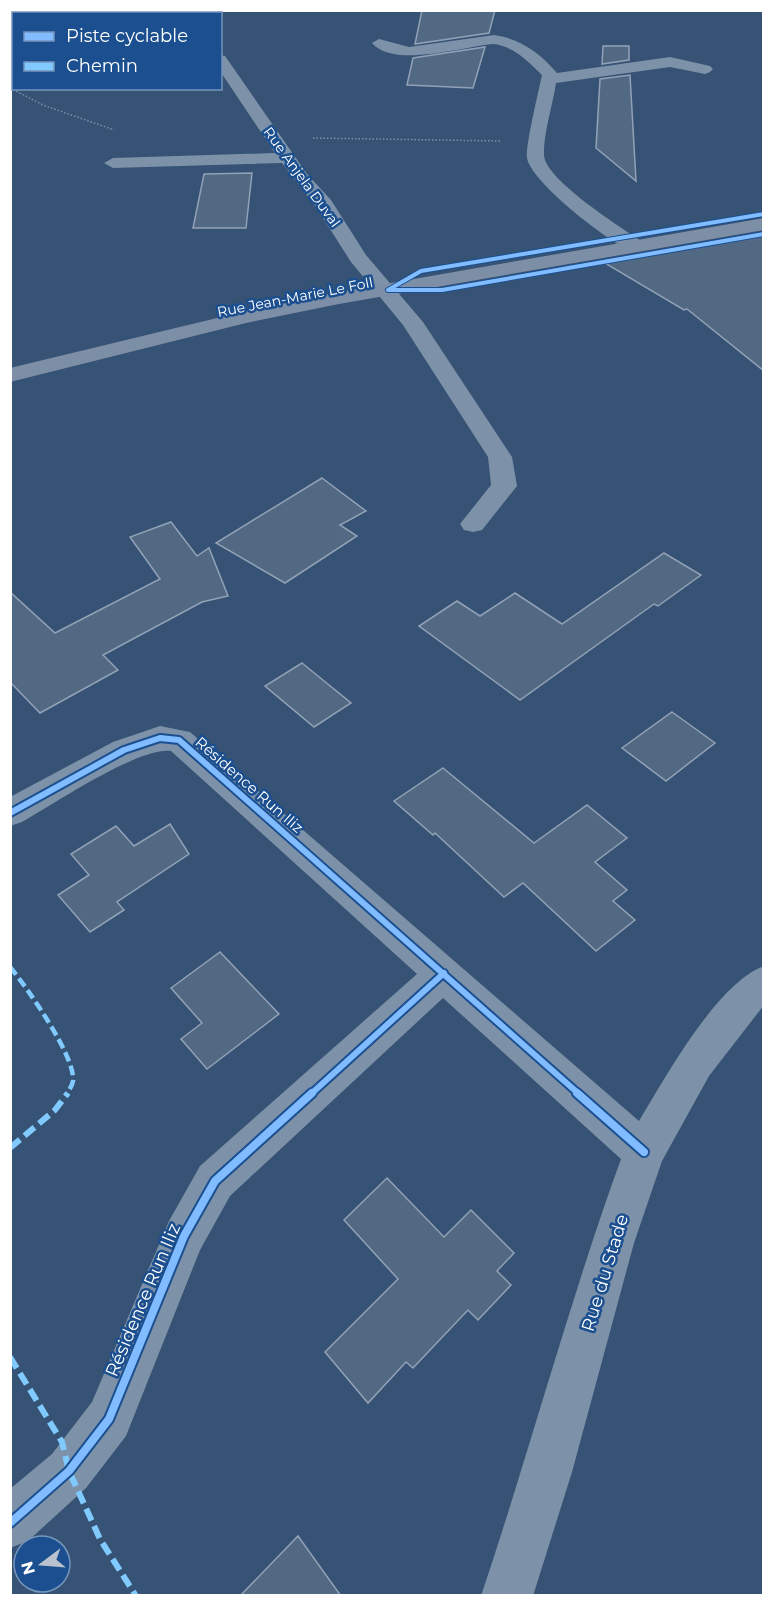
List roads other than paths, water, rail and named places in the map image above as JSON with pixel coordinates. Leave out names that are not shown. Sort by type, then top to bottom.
[{"type":"main road","name":"Rue Jean-Marie Le Foll","points":[[10,375],[246,317],[764,224]]},
{"type":"street","points":[[379,42],[388,47],[410,50],[490,40],[510,42],[550,74],[535,157],[539,168],[577,203],[636,246]]},
{"type":"street","name":"Rue Anjela Duval","points":[[222,62],[287,158],[324,204],[358,258],[388,290],[418,331],[500,457],[504,486],[473,524]]},
{"type":"street","points":[[549,79],[670,62],[705,69]]},
{"type":"street","points":[[113,163],[287,158]]},
{"type":"street","name":"Résidence Run Iliz","points":[[10,813],[124,750],[160,738],[179,740],[644,1152]]},
{"type":"street","name":"Résidence Run Iliz","points":[[10,1523],[69,1471],[109,1419],[184,1236],[215,1181],[444,973]]},
{"type":"street","name":"Rue du Stade","points":[[507,1596],[547,1472],[612,1243],[644,1152],[695,1063],[748,995],[764,982]]}]
